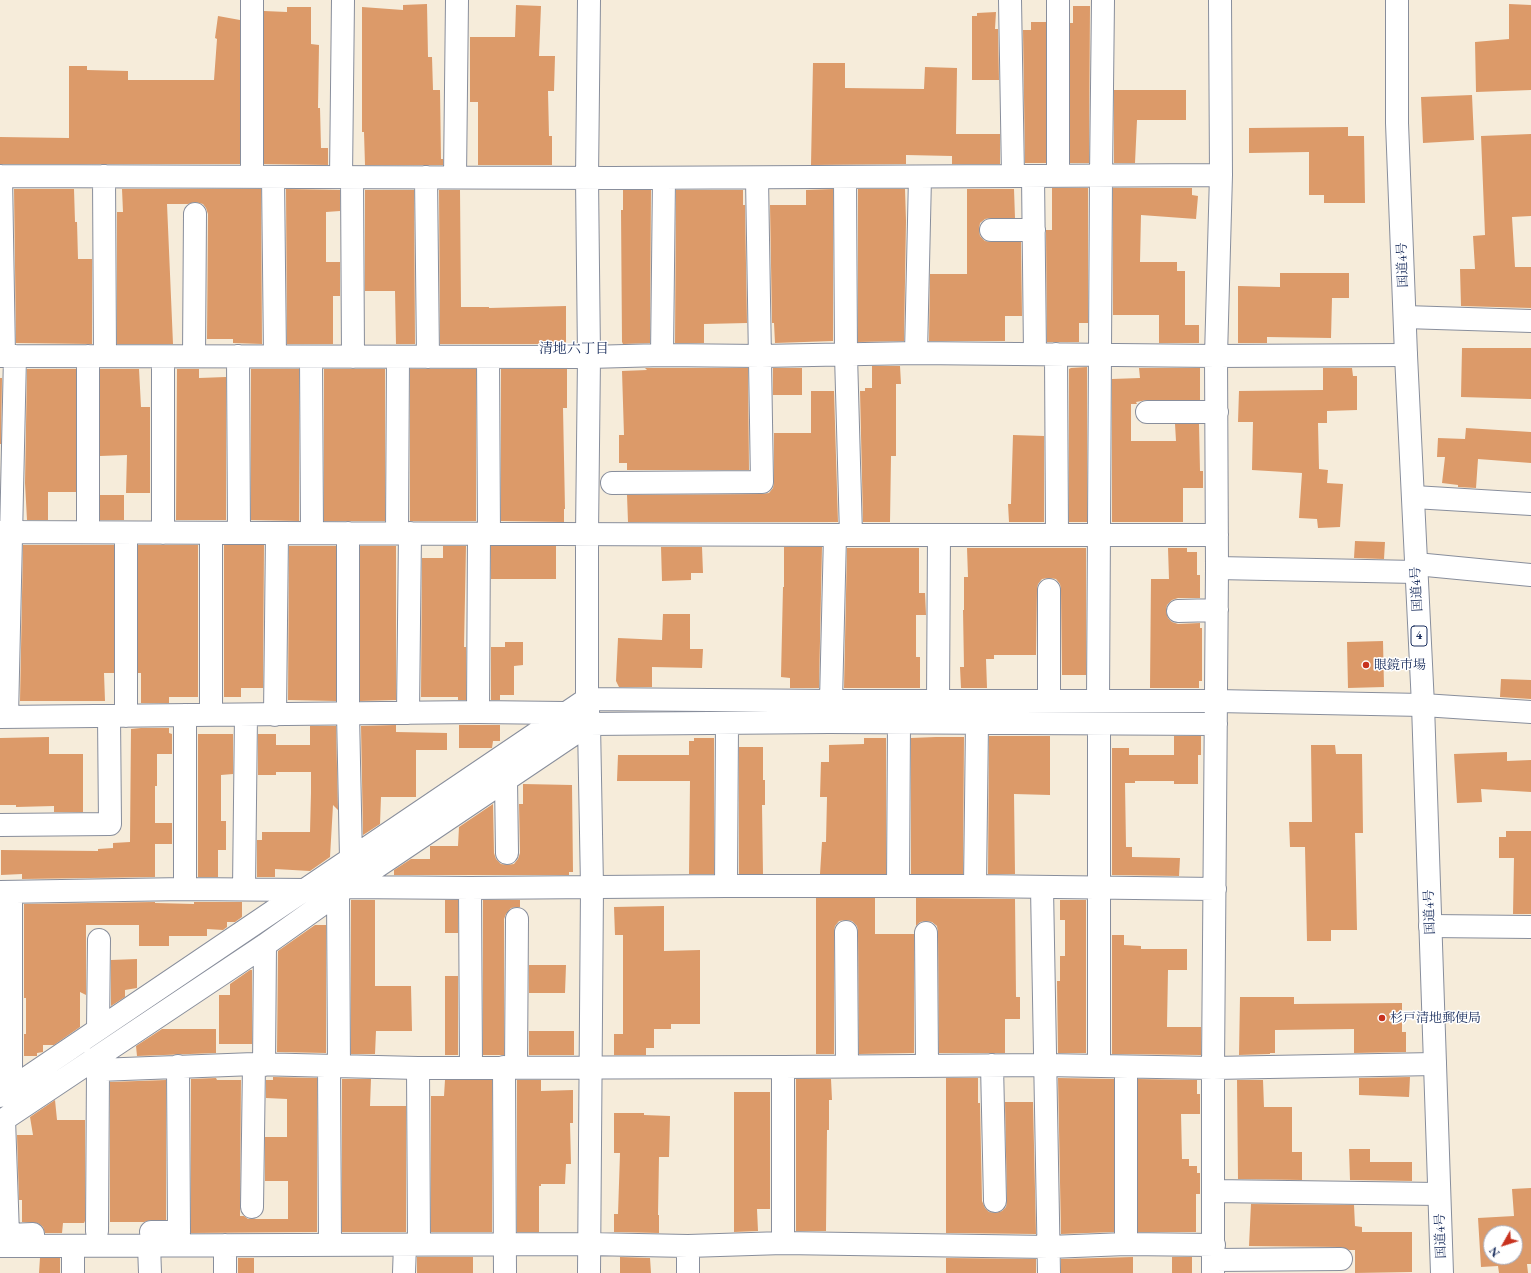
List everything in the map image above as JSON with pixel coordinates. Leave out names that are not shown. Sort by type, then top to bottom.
[{"type":"main road","points":[[252,0],[252,176]]},
{"type":"main road","points":[[343,0],[353,357]]},
{"type":"main road","points":[[454,177],[457,0]]},
{"type":"main road","points":[[589,0],[587,178],[589,357],[587,699],[589,724],[592,887],[589,1067],[589,1273]]},
{"type":"main road","points":[[1010,0],[1023,176],[1034,230],[1046,354],[1057,535]]},
{"type":"main road","points":[[1058,0],[1058,176]]},
{"type":"main road","points":[[1098,701],[1103,0]]},
{"type":"main road","points":[[1214,1260],[1213,1068],[1217,610],[1216,356],[1221,175],[1220,0]]},
{"type":"main road","name":"国道4号","points":[[1397,0],[1398,123],[1406,355],[1423,705],[1442,1273]]},
{"type":"main road","points":[[564,713],[478,712],[4,717],[7,356],[1,176],[845,178],[1221,175]]},
{"type":"main road","points":[[88,532],[104,176]]},
{"type":"main road","points":[[273,177],[275,356]]},
{"type":"main road","points":[[426,177],[428,357]]},
{"type":"main road","points":[[916,353],[920,177]]},
{"type":"main road","points":[[662,355],[664,178]]},
{"type":"main road","points":[[612,483],[762,482],[757,178]]},
{"type":"main road","points":[[831,701],[843,535],[846,355],[845,178]]},
{"type":"main road","points":[[194,356],[195,214]]},
{"type":"main road","points":[[991,230],[1034,230]]},
{"type":"main road","points":[[1405,317],[1531,321]]},
{"type":"main road","points":[[7,356],[589,357],[916,353],[1216,356],[1406,355]]},
{"type":"main road","points":[[163,356],[163,533]]},
{"type":"main road","points":[[238,356],[239,533]]},
{"type":"main road","points":[[311,357],[312,533]]},
{"type":"main road","points":[[398,357],[408,713]]},
{"type":"main road","points":[[478,712],[488,357]]},
{"type":"main road","points":[[1147,412],[1216,412]]},
{"type":"main road","points":[[1414,497],[1531,504]]},
{"type":"main road","points":[[5,532],[1217,535]]},
{"type":"main road","points":[[0,825],[110,824],[126,533]]},
{"type":"main road","points":[[211,533],[211,715]]},
{"type":"main road","points":[[275,714],[277,533]]},
{"type":"main road","points":[[348,533],[350,858]]},
{"type":"main road","points":[[938,535],[938,702]]},
{"type":"main road","points":[[1217,568],[1416,568],[1531,575]]},
{"type":"main road","points":[[1049,590],[1049,701]]},
{"type":"main road","points":[[1178,611],[1217,610]]},
{"type":"main road","points":[[6,1092],[306,890],[350,858],[564,713],[587,699],[938,702],[1216,701],[1423,705],[1531,712]]},
{"type":"main road","points":[[185,715],[185,889]]},
{"type":"main road","points":[[244,889],[246,715]]},
{"type":"main road","points":[[898,886],[899,723]]},
{"type":"main road","points":[[976,886],[977,723]]},
{"type":"main road","points":[[178,1066],[179,1232],[97,1231],[8,1235],[2,1121],[96,1064],[342,890],[589,724],[1216,724]]},
{"type":"main road","points":[[726,886],[727,724]]},
{"type":"main road","points":[[1099,1066],[1098,887],[1100,724]]},
{"type":"main road","points":[[506,780],[507,853]]},
{"type":"main road","points":[[342,890],[726,886],[976,886],[1215,889]]},
{"type":"main road","points":[[470,888],[471,1067]]},
{"type":"main road","points":[[1042,888],[1049,1273]]},
{"type":"main road","points":[[6,1092],[6,892],[185,889],[306,890]]},
{"type":"main road","points":[[330,1245],[334,1066],[342,890]]},
{"type":"main road","points":[[504,1273],[510,1067],[517,919]]},
{"type":"main road","points":[[1430,926],[1531,927]]},
{"type":"main road","points":[[846,932],[846,1066]]},
{"type":"main road","points":[[926,933],[927,1065]]},
{"type":"main road","points":[[98,1029],[99,940]]},
{"type":"main road","points":[[252,1207],[265,945]]},
{"type":"main road","points":[[96,1064],[178,1066],[259,1064],[418,1068],[1045,1065],[1213,1068],[1435,1064]]},
{"type":"main road","points":[[96,1064],[97,1231]]},
{"type":"main road","points":[[992,1065],[995,1201]]},
{"type":"main road","points":[[783,1067],[783,1243]]},
{"type":"main road","points":[[1126,1067],[1126,1244]]},
{"type":"main road","points":[[404,1273],[412,1245],[418,1068]]},
{"type":"main road","points":[[1213,1191],[1439,1194]]},
{"type":"main road","points":[[0,1246],[588,1244],[688,1246],[783,1243],[1049,1247],[1126,1244],[1214,1260],[1340,1259]]},
{"type":"main road","points":[[225,1245],[225,1273]]},
{"type":"main road","points":[[73,1246],[73,1273]]},
{"type":"main road","points":[[149,1246],[150,1273]]},
{"type":"main road","points":[[688,1246],[688,1273]]},
{"type":"building","points":[[427,4],[428,57],[432,57],[433,90],[440,90],[441,159],[443,159],[443,165],[365,165],[364,132],[362,132],[362,7],[403,10],[403,5]]},
{"type":"building","points":[[1509,4],[1531,5],[1531,90],[1476,92],[1475,42],[1509,39]]},
{"type":"building","points":[[516,5],[541,6],[539,56],[555,56],[554,91],[548,91],[549,136],[552,136],[552,165],[478,165],[478,102],[470,102],[470,37],[515,37]]},
{"type":"building","points":[[1073,6],[1090,6],[1089,163],[1070,163],[1070,23],[1073,23]]},
{"type":"building","points":[[287,7],[311,7],[311,44],[319,45],[318,108],[320,108],[321,148],[328,148],[328,165],[264,164],[264,11],[287,12]]},
{"type":"building","points":[[996,12],[995,29],[998,29],[999,80],[972,80],[972,16],[977,16],[977,13]]},
{"type":"building","points":[[218,16],[240,20],[240,164],[0,164],[0,137],[69,138],[69,66],[87,66],[87,70],[128,71],[128,80],[214,80],[217,39],[215,38]]},
{"type":"building","points":[[1031,22],[1046,22],[1046,163],[1025,163],[1023,30],[1031,30]]},
{"type":"building","points":[[813,63],[845,63],[845,88],[924,89],[925,67],[957,68],[956,134],[1000,134],[1000,164],[952,164],[952,156],[906,155],[906,164],[811,165]]},
{"type":"building","points":[[1114,90],[1186,90],[1186,120],[1137,120],[1135,163],[1114,163]]},
{"type":"building","points":[[1472,95],[1474,140],[1423,143],[1421,97]]},
{"type":"building","points":[[1348,127],[1348,136],[1364,136],[1365,203],[1324,203],[1324,195],[1309,195],[1309,152],[1249,153],[1249,128]]},
{"type":"building","points":[[1531,134],[1531,216],[1512,217],[1515,267],[1531,267],[1531,308],[1461,306],[1460,269],[1475,269],[1473,236],[1485,235],[1481,136]]},
{"type":"building","points":[[1052,188],[1088,188],[1088,323],[1079,323],[1079,342],[1047,342],[1046,230],[1052,230]]},
{"type":"building","points":[[1113,188],[1192,188],[1192,195],[1198,196],[1196,219],[1141,215],[1140,262],[1177,262],[1177,271],[1185,271],[1185,325],[1199,325],[1199,343],[1159,343],[1159,315],[1113,315]]},
{"type":"building","points":[[14,189],[74,189],[78,259],[92,259],[92,344],[16,343]]},
{"type":"building","points":[[122,189],[261,189],[262,344],[233,343],[233,339],[207,339],[208,214],[203,204],[195,202],[188,204],[167,204],[173,344],[117,344],[117,212],[123,212]]},
{"type":"building","points":[[286,189],[340,190],[340,211],[326,212],[326,262],[340,262],[340,296],[333,296],[333,344],[287,344]]},
{"type":"building","points":[[833,189],[833,341],[775,343],[774,323],[772,323],[770,205],[806,205],[806,190]]},
{"type":"building","points":[[858,189],[905,189],[906,221],[904,341],[858,342]]},
{"type":"building","points":[[967,189],[1014,189],[1015,218],[985,219],[980,223],[979,230],[980,236],[985,241],[1021,242],[1022,316],[1005,316],[1005,341],[929,341],[930,274],[967,274]]},
{"type":"building","points":[[365,190],[414,190],[415,344],[396,344],[395,291],[365,291]]},
{"type":"building","points":[[439,190],[460,190],[461,307],[489,308],[566,306],[566,344],[440,344]]},
{"type":"building","points":[[623,190],[651,190],[650,343],[623,344],[622,342],[621,210],[623,210]]},
{"type":"building","points":[[676,190],[743,190],[743,205],[745,205],[747,323],[704,324],[704,343],[675,343]]},
{"type":"building","points":[[1280,273],[1349,273],[1349,298],[1332,298],[1331,338],[1267,337],[1267,343],[1238,343],[1238,286],[1280,287]]},
{"type":"building","points":[[1462,348],[1531,348],[1531,399],[1461,397]]},
{"type":"building","points":[[872,366],[900,366],[901,384],[896,384],[896,456],[891,456],[890,522],[863,522],[860,391],[865,391],[865,388],[872,388]]},
{"type":"building","points":[[1087,367],[1087,522],[1069,522],[1069,369]]},
{"type":"building","points":[[645,368],[748,368],[749,470],[627,470],[627,463],[619,463],[619,435],[624,435],[622,371],[647,370]]},
{"type":"building","points":[[773,368],[802,368],[802,395],[773,395]]},
{"type":"building","points":[[1139,368],[1200,368],[1200,400],[1147,400],[1136,402],[1137,404],[1131,404],[1131,441],[1176,441],[1175,424],[1199,424],[1200,471],[1203,471],[1203,488],[1183,488],[1183,522],[1112,522],[1112,379],[1140,378]]},
{"type":"building","points":[[1323,368],[1352,368],[1353,376],[1357,376],[1357,410],[1327,411],[1327,423],[1318,423],[1319,469],[1328,470],[1327,483],[1343,484],[1340,527],[1318,528],[1317,519],[1299,518],[1302,473],[1252,470],[1253,422],[1238,422],[1239,391],[1323,390]]},
{"type":"building","points":[[27,369],[76,369],[76,492],[48,492],[48,520],[27,520],[25,483]]},
{"type":"building","points":[[100,369],[139,369],[141,407],[150,407],[150,493],[126,493],[127,455],[100,456]]},
{"type":"building","points":[[177,369],[199,369],[199,378],[226,377],[226,520],[176,520]]},
{"type":"building","points":[[251,369],[299,369],[299,521],[251,520]]},
{"type":"building","points":[[324,369],[385,369],[385,521],[324,521]]},
{"type":"building","points":[[410,369],[476,369],[476,521],[410,521]]},
{"type":"building","points":[[501,369],[567,369],[567,408],[563,408],[564,522],[501,521]]},
{"type":"building","points":[[0,378],[2,378],[1,444],[0,444]]},
{"type":"building","points":[[811,391],[834,391],[838,522],[628,522],[627,495],[769,493],[773,488],[774,482],[774,433],[811,433]]},
{"type":"building","points":[[1466,428],[1531,432],[1531,463],[1478,459],[1476,488],[1458,487],[1458,485],[1442,483],[1445,457],[1437,457],[1438,438],[1465,439]]},
{"type":"building","points":[[1013,435],[1044,436],[1044,522],[1009,522],[1008,504],[1011,504]]},
{"type":"building","points":[[100,495],[124,495],[124,520],[100,520]]},
{"type":"building","points":[[1355,541],[1385,542],[1384,559],[1354,558]]},
{"type":"building","points":[[23,545],[114,545],[114,673],[104,673],[105,701],[20,701]]},
{"type":"building","points":[[138,545],[198,545],[198,697],[169,697],[169,703],[141,703],[141,673],[138,673]]},
{"type":"building","points":[[224,545],[264,545],[263,688],[241,688],[241,697],[224,697]]},
{"type":"building","points":[[289,546],[336,546],[336,701],[288,700]]},
{"type":"building","points":[[360,546],[396,546],[396,700],[360,701]]},
{"type":"building","points":[[443,546],[466,546],[464,647],[466,647],[466,700],[458,700],[458,697],[421,697],[422,558],[443,558]]},
{"type":"building","points":[[491,546],[556,546],[556,579],[491,579]]},
{"type":"building","points":[[661,547],[702,547],[703,573],[691,573],[691,580],[662,581]]},
{"type":"building","points":[[784,547],[822,547],[819,688],[790,688],[790,678],[781,677]]},
{"type":"building","points":[[847,548],[919,548],[919,593],[925,593],[926,615],[916,615],[916,657],[920,657],[920,688],[844,688]]},
{"type":"building","points":[[967,548],[1086,548],[1086,675],[1062,675],[1061,590],[1060,584],[1056,579],[1049,578],[1042,579],[1038,584],[1036,655],[994,655],[994,659],[986,659],[987,688],[961,688],[960,667],[964,667],[964,577],[968,577]]},
{"type":"building","points":[[1168,548],[1187,548],[1187,552],[1197,552],[1197,575],[1200,575],[1200,598],[1178,598],[1172,600],[1167,605],[1166,611],[1168,618],[1172,622],[1178,624],[1200,623],[1200,628],[1202,628],[1202,681],[1199,681],[1199,688],[1150,688],[1151,579],[1169,579]]},
{"type":"building","points":[[663,614],[690,614],[690,649],[703,649],[702,668],[652,667],[652,687],[619,687],[616,681],[618,638],[662,640]]},
{"type":"building","name":"眼鏡市場","points":[[1383,641],[1384,687],[1348,688],[1347,642]]},
{"type":"building","points":[[505,642],[523,642],[523,665],[514,666],[514,695],[500,695],[500,700],[491,700],[491,647],[505,647]]},
{"type":"building","points":[[1501,679],[1531,680],[1531,699],[1500,697]]},
{"type":"building","points":[[396,725],[396,732],[447,733],[447,750],[416,750],[416,797],[381,797],[380,824],[363,835],[361,726]]},
{"type":"building","points":[[459,725],[500,725],[500,741],[493,741],[492,748],[459,748]]},
{"type":"building","points":[[310,726],[336,726],[338,810],[333,805],[330,857],[310,871],[275,869],[275,877],[257,877],[257,840],[262,840],[262,832],[310,832],[311,793],[311,772],[276,772],[276,775],[258,775],[258,734],[276,734],[276,745],[310,745]]},
{"type":"building","points":[[169,728],[169,733],[172,734],[172,754],[157,754],[155,823],[172,823],[172,844],[155,844],[155,877],[22,879],[22,874],[1,875],[1,850],[98,851],[98,849],[113,848],[113,843],[130,842],[131,729]]},
{"type":"building","points":[[198,734],[233,734],[233,774],[221,775],[221,821],[226,821],[226,850],[218,850],[218,877],[198,877]]},
{"type":"building","points":[[989,736],[1050,736],[1050,795],[1014,794],[1015,874],[988,874]]},
{"type":"building","points":[[1174,736],[1201,736],[1201,755],[1198,755],[1198,784],[1174,784],[1174,781],[1135,781],[1135,783],[1125,783],[1126,847],[1132,847],[1132,857],[1180,858],[1179,876],[1112,875],[1112,748],[1129,748],[1129,755],[1174,755]]},
{"type":"building","points":[[49,737],[49,754],[83,754],[83,812],[54,812],[54,806],[16,807],[16,805],[0,805],[0,738]]},
{"type":"building","points":[[964,737],[963,874],[911,874],[911,738]]},
{"type":"building","points":[[694,738],[714,738],[714,874],[689,874],[690,781],[617,781],[618,755],[689,755],[689,741],[694,741]]},
{"type":"building","points":[[864,738],[886,738],[886,874],[820,874],[822,842],[826,842],[827,797],[820,797],[821,762],[829,762],[829,745],[864,744]]},
{"type":"building","points":[[1311,745],[1335,745],[1336,754],[1362,754],[1363,833],[1355,833],[1357,930],[1331,930],[1331,941],[1307,941],[1305,847],[1290,847],[1289,822],[1312,822]]},
{"type":"building","points":[[739,747],[763,747],[765,805],[762,805],[763,874],[739,874]]},
{"type":"building","points":[[1507,752],[1507,761],[1531,760],[1531,792],[1481,789],[1482,802],[1457,803],[1454,754]]},
{"type":"building","points":[[523,784],[572,785],[573,872],[569,872],[569,875],[394,875],[394,870],[411,859],[430,859],[430,846],[458,846],[459,827],[493,804],[494,853],[496,859],[501,864],[514,864],[520,853],[519,804],[523,804]]},
{"type":"building","points":[[1506,831],[1531,831],[1531,914],[1513,914],[1514,858],[1499,858],[1499,837],[1506,837]]},
{"type":"building","points":[[816,898],[875,898],[875,934],[914,934],[914,1053],[859,1054],[858,932],[857,926],[852,921],[846,920],[839,921],[835,926],[834,932],[834,1054],[816,1054]]},
{"type":"building","points":[[916,898],[1015,899],[1016,997],[1020,997],[1020,1019],[1005,1019],[1005,1053],[939,1053],[937,926],[932,922],[926,921],[920,922],[916,926]]},
{"type":"building","points":[[351,900],[375,900],[375,986],[411,986],[412,1031],[376,1031],[375,1054],[351,1054]]},
{"type":"building","points":[[445,900],[458,900],[458,933],[445,933]]},
{"type":"building","points":[[483,900],[520,900],[520,907],[511,908],[504,919],[504,1055],[483,1055]]},
{"type":"building","points":[[1060,900],[1086,900],[1086,1053],[1058,1053],[1057,981],[1060,981],[1060,956],[1065,956],[1065,920],[1060,920]]},
{"type":"building","points":[[155,902],[194,904],[194,902],[242,902],[242,917],[235,922],[227,922],[227,927],[223,930],[207,929],[207,936],[169,936],[169,946],[139,946],[139,925],[86,925],[86,995],[80,992],[80,1027],[54,1045],[43,1045],[43,1052],[37,1053],[37,1056],[24,1056],[24,1034],[26,1034],[26,998],[24,998],[24,904]]},
{"type":"building","points":[[664,906],[664,951],[700,950],[700,1024],[671,1024],[671,1029],[654,1029],[654,1048],[646,1048],[646,1055],[614,1055],[614,1034],[623,1034],[623,935],[615,935],[614,907]]},
{"type":"building","points":[[315,925],[326,925],[326,1053],[277,1052],[278,951]]},
{"type":"building","points":[[1112,935],[1124,935],[1124,945],[1141,946],[1141,949],[1187,949],[1187,970],[1168,970],[1167,1027],[1201,1027],[1201,1055],[1112,1054]]},
{"type":"building","points":[[137,959],[137,988],[125,990],[125,997],[111,1006],[111,960]]},
{"type":"building","points":[[529,965],[566,965],[565,993],[529,993]]},
{"type":"building","points":[[252,970],[252,1044],[219,1044],[219,995],[230,995],[230,984]]},
{"type":"building","points":[[445,976],[458,976],[458,1055],[445,1055]]},
{"type":"building","points":[[1240,997],[1294,997],[1294,1004],[1402,1003],[1402,1032],[1406,1032],[1406,1052],[1354,1053],[1354,1029],[1275,1030],[1275,1053],[1239,1055]]},
{"type":"building","points":[[162,1029],[216,1029],[216,1053],[137,1056],[136,1046]]},
{"type":"building","points":[[529,1031],[574,1031],[574,1055],[529,1055]]},
{"type":"building","points":[[273,1077],[317,1078],[317,1232],[191,1233],[191,1079],[216,1078],[217,1080],[241,1080],[240,1216],[244,1216],[248,1219],[288,1219],[288,1181],[265,1181],[265,1137],[287,1137],[287,1099],[266,1098],[266,1080],[273,1080]]},
{"type":"building","points":[[1410,1077],[1409,1097],[1359,1095],[1359,1078]]},
{"type":"building","points":[[946,1078],[978,1078],[982,1201],[985,1208],[989,1212],[996,1213],[1002,1211],[1006,1207],[1007,1201],[1005,1102],[1033,1102],[1036,1234],[946,1233]]},
{"type":"building","points":[[1058,1078],[1114,1079],[1114,1232],[1061,1234]]},
{"type":"building","points":[[342,1079],[371,1079],[370,1106],[406,1106],[406,1232],[342,1232]]},
{"type":"building","points":[[796,1079],[831,1079],[832,1100],[829,1100],[829,1130],[827,1130],[826,1231],[796,1231]]},
{"type":"building","points":[[1138,1079],[1197,1080],[1197,1094],[1200,1094],[1200,1114],[1181,1114],[1182,1159],[1189,1159],[1189,1166],[1197,1166],[1197,1173],[1200,1173],[1200,1194],[1196,1194],[1196,1232],[1138,1232]]},
{"type":"building","points":[[166,1080],[166,1220],[151,1220],[144,1222],[110,1222],[110,1082]]},
{"type":"building","points":[[445,1080],[492,1080],[492,1232],[431,1232],[431,1096],[444,1096]]},
{"type":"building","points":[[517,1080],[541,1080],[541,1091],[573,1090],[573,1123],[570,1123],[571,1164],[566,1164],[565,1184],[541,1184],[541,1186],[539,1186],[539,1232],[517,1232]]},
{"type":"building","points":[[1237,1080],[1263,1080],[1264,1107],[1292,1107],[1292,1152],[1302,1152],[1302,1180],[1238,1179]]},
{"type":"building","points":[[734,1092],[770,1092],[770,1209],[757,1209],[758,1231],[734,1232]]},
{"type":"building","points":[[55,1100],[57,1120],[85,1120],[85,1221],[84,1223],[63,1223],[62,1233],[45,1233],[43,1227],[38,1223],[22,1222],[22,1200],[19,1200],[17,1135],[33,1135],[30,1117]]},
{"type":"building","points":[[614,1113],[644,1113],[644,1115],[670,1116],[669,1157],[659,1157],[659,1233],[614,1232],[614,1214],[618,1214],[620,1153],[614,1153]]},
{"type":"building","points":[[1349,1149],[1370,1149],[1370,1162],[1412,1162],[1412,1181],[1350,1180]]},
{"type":"building","points":[[1531,1188],[1531,1264],[1527,1264],[1528,1273],[1499,1273],[1498,1266],[1481,1267],[1478,1218],[1514,1216],[1512,1189]]},
{"type":"building","points":[[1251,1204],[1354,1205],[1355,1226],[1362,1227],[1362,1232],[1412,1232],[1412,1272],[1355,1273],[1355,1250],[1349,1250],[1341,1247],[1249,1246]]},
{"type":"building","points":[[417,1257],[473,1257],[473,1273],[417,1273]]},
{"type":"building","points":[[620,1257],[650,1258],[651,1273],[620,1273]]},
{"type":"building","points":[[1133,1257],[1133,1273],[1061,1273],[1061,1259]]},
{"type":"building","points":[[1172,1257],[1192,1257],[1192,1273],[1172,1273]]},
{"type":"building","points":[[40,1258],[60,1258],[60,1273],[39,1273]]},
{"type":"building","points":[[238,1258],[254,1258],[254,1273],[238,1273]]},
{"type":"building","points":[[946,1258],[1036,1259],[1036,1273],[946,1273]]},
{"type":"place","name":"眼鏡市場","points":[[1366,665]]},
{"type":"place","name":"杉戸清地郵便局","points":[[1382,1018]]},
{"type":"district","name":"清地六丁目","points":[[574,349]]}]
